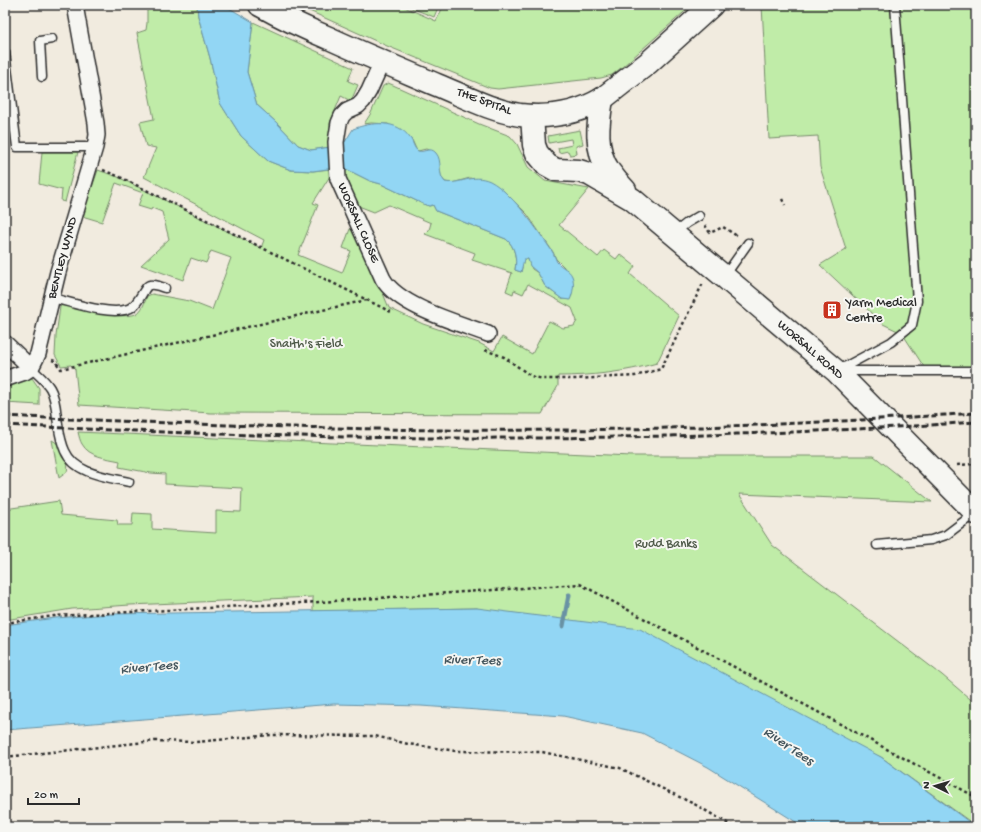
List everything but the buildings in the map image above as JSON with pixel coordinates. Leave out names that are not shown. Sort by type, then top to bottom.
[{"type":"main road","name":"THE SPITAL","points":[[260,5],[296,24],[382,62],[497,109],[532,116],[553,116],[568,113],[587,107],[602,99],[648,63],[712,5]]},
{"type":"main road","name":"WORSALL ROAD","points":[[602,99],[597,124],[598,140],[602,157],[608,170],[632,199],[836,371],[976,513]]},
{"type":"main road","name":"WORSALL ROAD","points":[[532,116],[534,145],[537,153],[547,165],[556,170],[579,171],[589,174],[632,199]]},
{"type":"street","name":"BENTLEY WYND","points":[[31,368],[38,354],[58,272],[95,147],[97,135],[96,123],[77,36],[75,5]]},
{"type":"street","name":"WORSALL CLOSE","points":[[382,62],[365,98],[358,106],[350,109],[342,116],[339,124],[336,142],[337,171],[342,188],[383,279],[390,289],[404,300],[488,334]]},
{"type":"street","points":[[5,343],[31,368],[25,372],[5,379]]},
{"type":"lane","points":[[836,371],[892,342],[912,325],[917,301],[895,5]]},
{"type":"lane","points":[[42,77],[40,41],[52,39]]},
{"type":"lane","points":[[5,52],[17,147],[95,147]]},
{"type":"lane","points":[[673,234],[699,216]]},
{"type":"lane","points":[[724,277],[748,243]]},
{"type":"lane","points":[[52,298],[100,309],[128,310],[136,304],[147,286],[150,285],[165,288]]},
{"type":"lane","points":[[31,368],[50,387],[52,391],[65,452],[73,462],[88,471],[105,477],[129,482]]},
{"type":"lane","points":[[836,371],[976,371]]},
{"type":"lane","points":[[877,545],[932,540],[946,535],[976,513]]},
{"type":"path","points":[[782,199],[785,205]]},
{"type":"path","points":[[710,233],[723,227],[738,237]]},
{"type":"path","points":[[46,358],[55,361],[61,369],[366,300]]},
{"type":"path","points":[[5,623],[54,616],[320,602],[580,584],[974,796],[976,799]]},
{"type":"path","points":[[5,757],[155,741],[196,742],[271,735],[375,736],[408,744],[456,751],[542,752],[620,768],[696,805],[734,827]]},
{"type":"green space","name":"Snaith's Field","points":[[147,5],[197,5],[198,16],[210,58],[220,103],[241,136],[268,161],[291,170],[313,171],[330,169],[330,176],[313,203],[318,205],[298,255],[342,273],[351,251],[343,248],[350,229],[358,232],[389,308],[423,324],[479,343],[494,351],[502,337],[532,354],[549,321],[563,328],[574,326],[577,321],[572,308],[528,284],[523,294],[514,290],[513,294],[506,291],[512,273],[472,260],[475,253],[425,234],[429,230],[431,223],[389,205],[374,212],[356,205],[342,167],[423,204],[429,206],[433,205],[436,211],[506,239],[515,253],[515,270],[521,272],[524,259],[528,259],[532,269],[538,273],[545,286],[562,299],[570,299],[572,295],[564,267],[556,259],[553,252],[527,214],[502,189],[470,178],[452,183],[445,182],[441,175],[435,153],[426,149],[418,151],[412,140],[388,124],[364,124],[371,113],[383,86],[388,83],[479,124],[510,136],[517,144],[528,167],[545,181],[589,189],[559,225],[598,257],[604,250],[616,259],[620,254],[635,266],[630,274],[679,316],[657,363],[608,373],[558,376],[558,386],[542,414],[211,413],[79,405],[75,369],[71,365],[61,366],[55,355],[60,307],[62,305],[110,315],[129,316],[138,313],[147,296],[152,294],[189,301],[212,310],[231,258],[211,251],[206,263],[191,258],[183,280],[141,265],[169,239],[162,212],[152,208],[151,210],[138,206],[143,193],[116,183],[102,222],[82,216],[98,170],[118,177],[261,248],[264,240],[144,177],[156,148],[146,146],[140,122],[154,119],[137,33],[146,30]]},
{"type":"green space","points":[[296,5],[400,5],[436,21],[444,5],[692,5],[612,75],[601,78],[498,89],[490,88],[387,46]]},
{"type":"green space","points":[[404,5],[439,5],[434,17]]},
{"type":"green space","points":[[762,5],[976,5],[976,371],[926,370],[902,333],[883,324],[820,265],[846,249],[820,167],[818,136],[769,139]]},
{"type":"green space","points":[[253,22],[353,68],[348,81],[358,85],[351,101],[341,96],[330,123],[331,147],[311,150],[298,145],[257,105],[247,72]]},
{"type":"green space","points":[[580,130],[583,144],[576,146],[577,154],[570,155],[568,151],[559,153],[558,148],[572,145],[571,139],[549,143],[548,136]]},
{"type":"green space","points":[[42,152],[78,152],[65,202],[61,201],[62,190],[39,184]]},
{"type":"green space","points":[[32,378],[39,388],[39,405],[5,403],[5,384]]},
{"type":"green space","name":"Rudd Banks","points":[[78,432],[632,456],[874,456],[932,502],[739,494],[772,545],[942,675],[976,704],[976,826],[881,757],[477,608],[313,611],[313,597],[72,609],[5,620],[5,509],[59,501],[61,515],[117,520],[118,525],[132,525],[133,513],[152,514],[152,529],[216,533],[216,511],[241,512],[242,488],[165,484],[165,474],[119,467],[120,461],[89,452],[81,443]]},
{"type":"green space","points":[[52,440],[62,449],[68,468],[67,472],[59,478]]},
{"type":"water","points":[[197,5],[224,5],[253,22],[247,72],[257,105],[298,145],[311,150],[343,145],[353,129],[368,125],[383,124],[398,128],[405,132],[412,141],[415,149],[418,151],[432,150],[436,153],[439,160],[441,175],[445,182],[456,182],[477,178],[484,179],[497,185],[514,201],[536,228],[552,251],[557,262],[571,274],[573,279],[573,291],[570,300],[562,299],[545,286],[538,273],[530,266],[528,259],[524,259],[521,272],[515,270],[515,253],[506,239],[436,211],[433,205],[429,206],[423,204],[342,167],[313,171],[291,170],[268,161],[241,136],[220,103],[210,58],[198,16]]},
{"type":"water","name":"River Tees","points":[[477,608],[640,629],[881,757],[976,827],[804,827],[708,767],[642,733],[563,716],[421,706],[334,704],[5,730],[5,625],[55,618],[111,614]]},
{"type":"waterway","points":[[563,626],[569,595]]},
{"type":"railway","points":[[5,416],[277,427],[439,430],[573,430],[708,427],[976,413]]},
{"type":"railway","points":[[5,425],[248,435],[491,438],[734,434],[976,422]]},
{"type":"place","name":"Yarm Medical Centre","points":[[832,310]]}]
